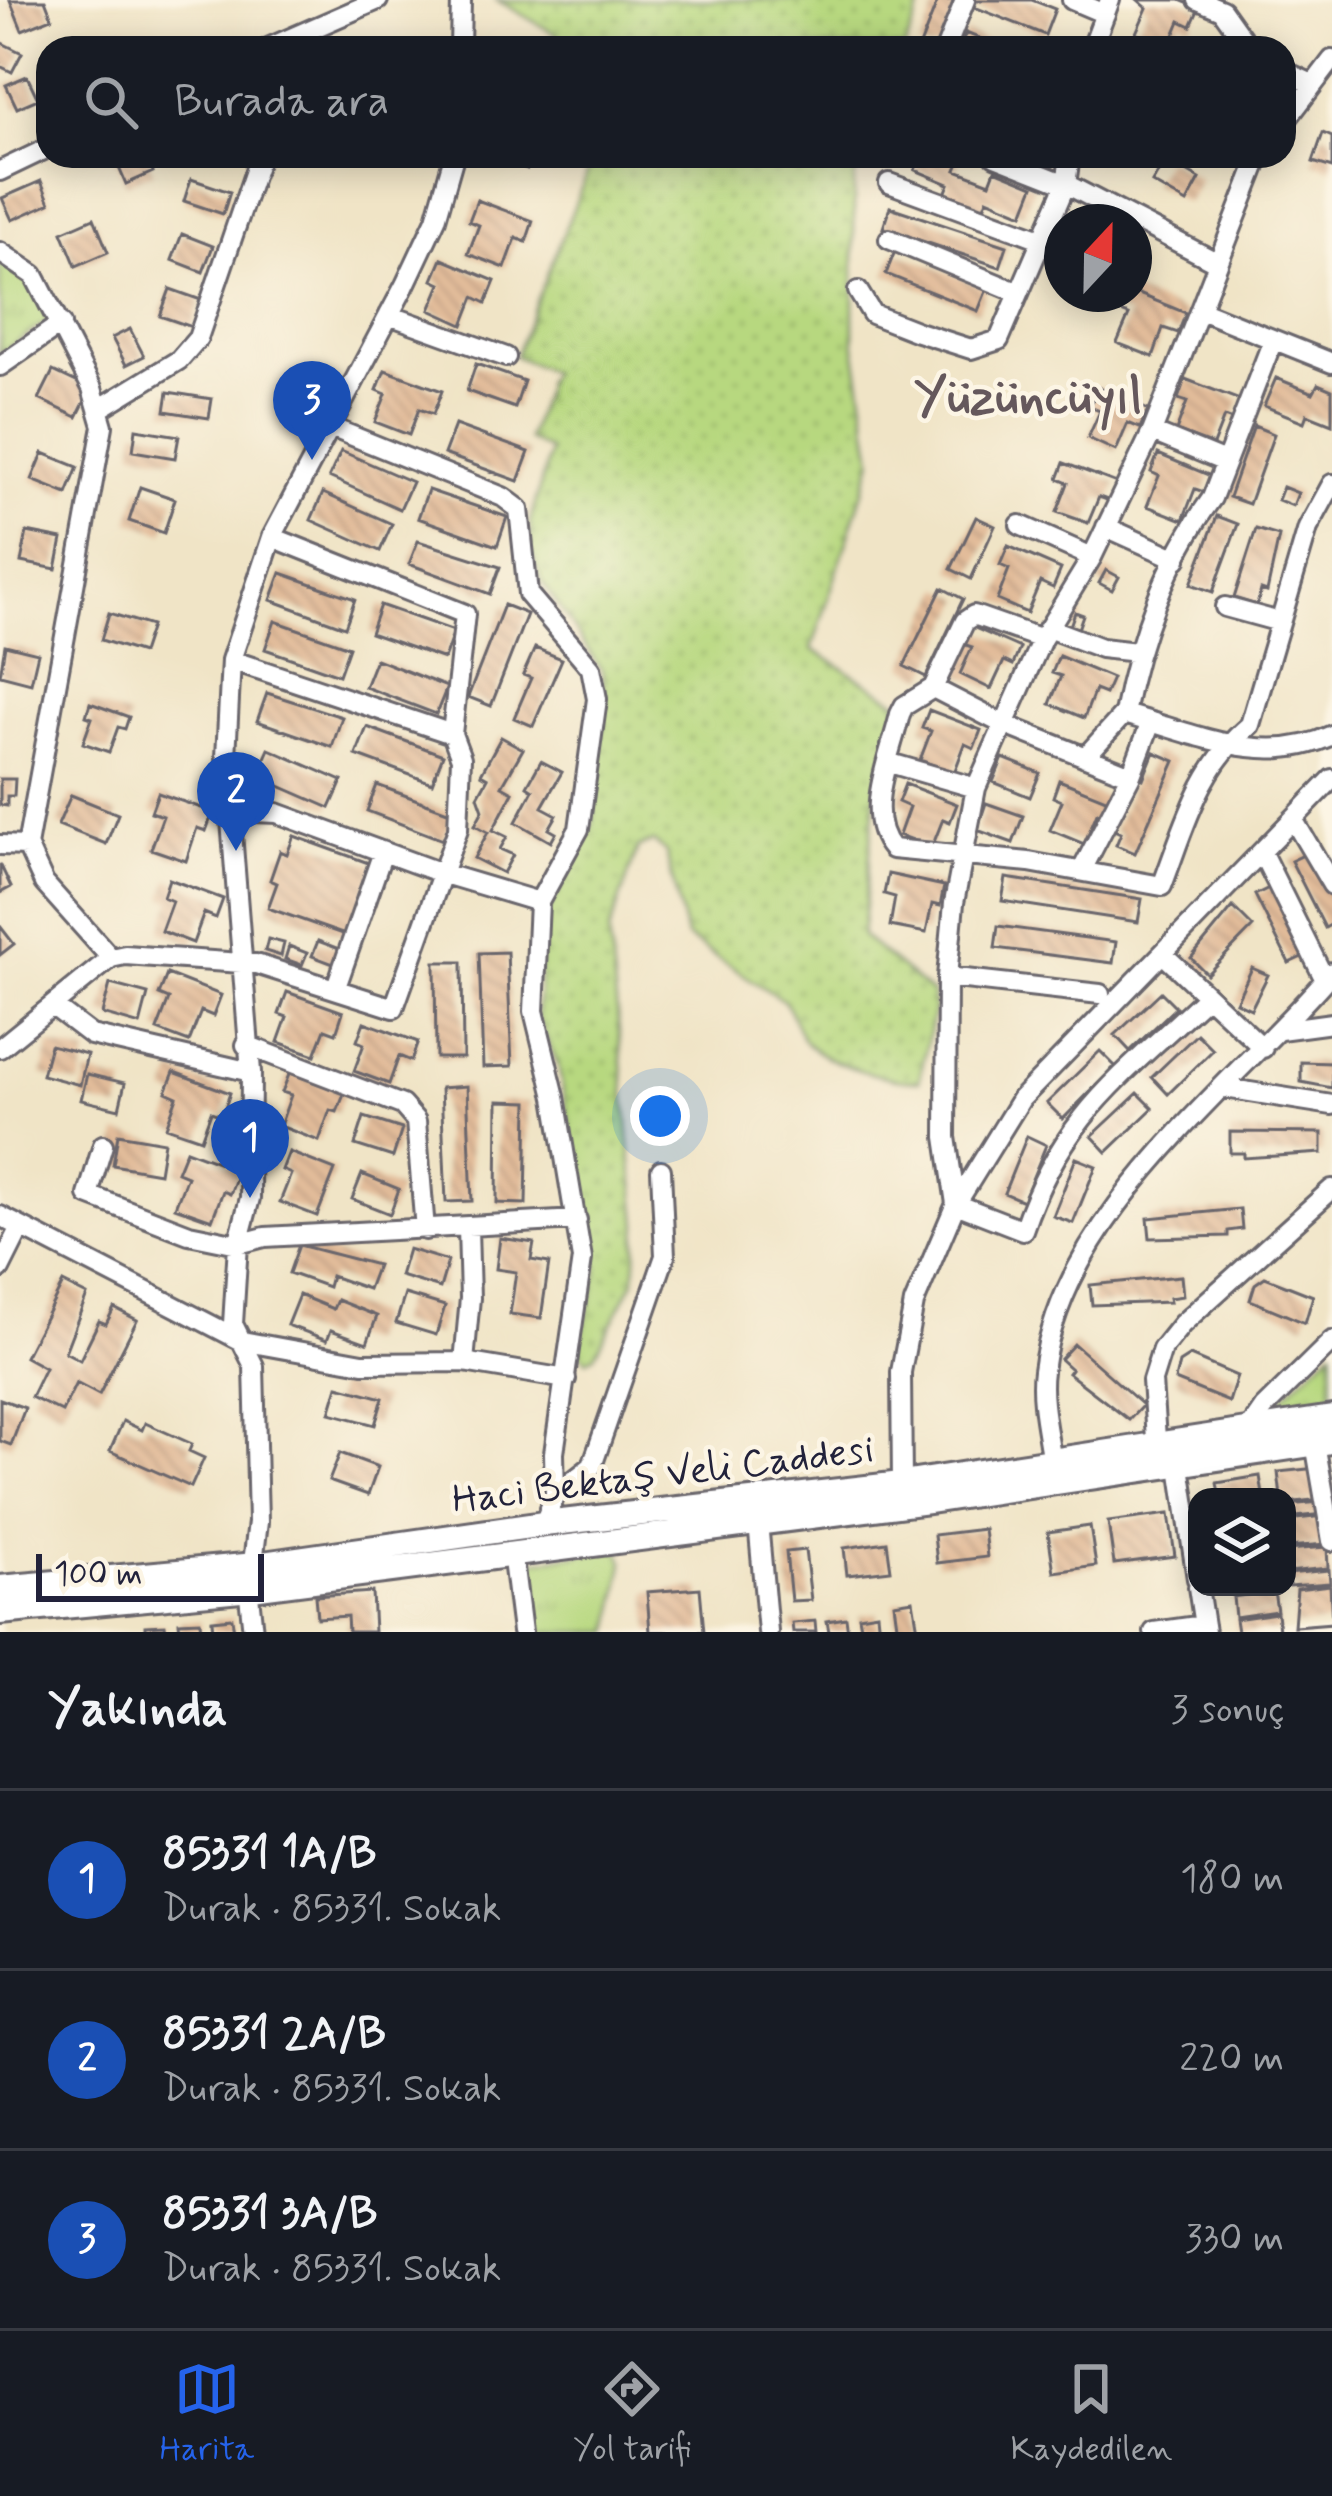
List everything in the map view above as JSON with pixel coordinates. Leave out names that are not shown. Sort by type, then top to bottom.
[{"type":"main road","name":"Haci Bektaş Veli Caddesi","points":[[0,1612],[253,1576],[544,1525],[757,1511],[1167,1456],[1248,1431],[1332,1418]]},
{"type":"main road","name":"Haci Bektaş Veli Caddesi","points":[[0,1588],[253,1576],[512,1552],[1052,1462],[1324,1442]]},
{"type":"street","points":[[296,36],[379,0]]},
{"type":"street","points":[[460,36],[461,0]]},
{"type":"street","points":[[951,36],[965,0]]},
{"type":"street","points":[[1072,0],[1107,7],[1096,36]]},
{"type":"street","points":[[1198,0],[1223,5],[1242,36]]},
{"type":"street","points":[[315,36],[320,26]]},
{"type":"street","points":[[1296,106],[1331,63]]},
{"type":"street","points":[[1296,77],[1312,84]]},
{"type":"street","points":[[0,171],[36,154]]},
{"type":"street","points":[[99,410],[179,360],[198,338],[256,168]]},
{"type":"street","points":[[253,1632],[254,1366],[233,1324],[238,1244],[250,1198],[250,1072],[226,757],[231,660],[272,537],[436,219],[451,168]]},
{"type":"street","points":[[1025,168],[1066,184],[1218,263]]},
{"type":"street","points":[[858,291],[872,314],[970,349],[998,340],[1066,184],[1068,168]]},
{"type":"street","points":[[956,1204],[946,1137],[947,977],[954,903],[976,788],[1045,634],[1092,557],[1152,432],[1255,168]]},
{"type":"street","points":[[889,182],[1041,239]]},
{"type":"street","points":[[889,239],[1017,292]]},
{"type":"street","points":[[0,252],[34,275],[61,324],[103,426],[27,846],[44,883],[111,958]]},
{"type":"street","points":[[1200,310],[1332,363]]},
{"type":"street","points":[[389,314],[506,358]]},
{"type":"street","points":[[0,366],[61,324]]},
{"type":"street","points":[[1085,757],[1124,714],[1137,652],[1225,462],[1273,340]]},
{"type":"street","points":[[328,426],[502,497],[519,509],[528,594],[591,668],[597,699],[579,829],[538,902],[534,1010],[577,1220],[580,1299],[554,1453],[555,1496],[544,1525]]},
{"type":"street","points":[[1152,432],[1225,462]]},
{"type":"street","points":[[1137,652],[1101,648],[974,615],[965,621],[933,688],[904,706],[876,815],[880,835],[892,849],[1082,870],[1162,886],[1208,767],[1250,725],[1308,528],[1332,484]]},
{"type":"street","points":[[1020,525],[1092,557]]},
{"type":"street","points":[[1106,527],[1177,559]]},
{"type":"street","points":[[0,1048],[111,958],[243,962],[394,1008],[458,829],[460,758],[452,734],[465,614],[272,537]]},
{"type":"street","points":[[1225,607],[1280,622]]},
{"type":"street","points":[[231,660],[452,734]]},
{"type":"street","points":[[933,688],[1003,724],[1131,775]]},
{"type":"street","points":[[1124,714],[1227,744],[1279,750],[1309,746],[1332,735]]},
{"type":"street","points":[[1082,870],[1131,775],[1151,722]]},
{"type":"street","points":[[890,763],[976,788]]},
{"type":"street","points":[[902,1484],[902,1372],[910,1326],[933,1249],[956,1204],[1021,1099],[1332,779]]},
{"type":"street","points":[[231,811],[277,813],[441,873],[538,902]]},
{"type":"street","points":[[1293,819],[1332,885]]},
{"type":"street","points":[[0,845],[27,846]]},
{"type":"street","points":[[336,987],[383,852]]},
{"type":"street","points":[[1052,1462],[1042,1375],[1067,1294],[1106,1219],[1329,976],[1262,853]]},
{"type":"street","points":[[1164,956],[1263,1048]]},
{"type":"street","points":[[947,977],[1100,994]]},
{"type":"street","points":[[956,1204],[1023,1230],[1053,1155],[1076,1120],[1207,996]]},
{"type":"street","points":[[53,1006],[92,1035],[250,1072]]},
{"type":"street","points":[[1280,1030],[1332,1023]]},
{"type":"street","points":[[246,1046],[402,1105],[416,1121],[425,1230]]},
{"type":"street","points":[[1225,1088],[1332,1105]]},
{"type":"street","points":[[104,1144],[88,1195],[189,1234],[238,1244],[265,1238],[577,1220]]},
{"type":"street","points":[[555,1496],[592,1466],[665,1256],[661,1170]]},
{"type":"street","points":[[1188,1518],[1181,1473],[1167,1456],[1152,1381],[1162,1349],[1182,1324],[1332,1190]]},
{"type":"street","points":[[0,1216],[242,1341],[363,1363],[464,1362],[566,1379]]},
{"type":"street","points":[[0,1269],[21,1227]]},
{"type":"street","points":[[464,1362],[470,1298],[468,1228]]},
{"type":"street","points":[[1248,1431],[1264,1408],[1332,1341]]},
{"type":"street","points":[[1324,1442],[1332,1541]]},
{"type":"street","points":[[757,1511],[768,1632]]},
{"type":"street","points":[[512,1552],[521,1632]]},
{"type":"street","points":[[1154,1632],[1204,1628],[1200,1596]]},
{"type":"green space","points":[[497,0],[923,0],[910,36],[557,35]]},
{"type":"green space","points":[[589,168],[858,168],[854,179],[854,340],[873,460],[812,649],[900,703],[876,790],[862,936],[932,993],[934,1009],[919,1081],[860,1070],[807,1044],[784,1001],[686,937],[666,853],[654,842],[638,847],[609,932],[638,1223],[635,1279],[595,1355],[587,1360],[578,1352],[598,1270],[558,1065],[537,1017],[543,921],[593,823],[605,698],[602,671],[541,580],[530,549],[530,521],[550,451],[528,439],[550,372],[515,356]]},
{"type":"green space","points":[[0,257],[33,280],[51,319],[0,353]]},
{"type":"green space","points":[[1332,1350],[1332,1400],[1272,1407]]},
{"type":"green space","points":[[619,1549],[624,1562],[611,1632],[530,1632],[524,1562]]},
{"type":"building","points":[[10,0],[45,0],[52,18],[22,30]]},
{"type":"building","points":[[938,0],[959,0],[945,36],[924,36]]},
{"type":"building","points":[[977,0],[1032,0],[1055,9],[1045,35],[974,7]]},
{"type":"building","points":[[1138,0],[1180,0],[1199,8],[1191,26],[1180,21],[1174,36],[1143,36],[1136,33],[1147,8]]},
{"type":"building","points":[[0,42],[22,53],[12,72],[0,66]]},
{"type":"building","points":[[27,76],[36,100],[17,108],[6,85]]},
{"type":"building","points":[[1323,133],[1332,137],[1332,168],[1313,162]]},
{"type":"building","points":[[119,168],[152,168],[153,172],[126,184]]},
{"type":"building","points":[[957,168],[990,183],[995,170],[1034,186],[1023,214],[987,199],[983,210],[945,194],[949,184],[915,170]]},
{"type":"building","points":[[1161,168],[1181,168],[1200,179],[1187,203],[1152,183]]},
{"type":"building","points":[[191,179],[230,192],[223,214],[184,201]]},
{"type":"building","points":[[41,181],[50,203],[12,220],[2,198]]},
{"type":"building","points":[[477,200],[533,221],[526,242],[516,238],[505,268],[468,254],[479,225],[469,221]]},
{"type":"building","points":[[890,207],[1007,246],[1000,267],[883,228]]},
{"type":"building","points":[[94,218],[108,252],[76,266],[62,232]]},
{"type":"building","points":[[182,234],[213,246],[203,272],[172,260]]},
{"type":"building","points":[[895,251],[987,289],[978,311],[886,274]]},
{"type":"building","points":[[442,259],[495,281],[486,303],[474,297],[463,325],[430,310],[441,284],[433,280]]},
{"type":"building","points":[[170,289],[201,300],[192,327],[160,316]]},
{"type":"building","points":[[1152,299],[1186,313],[1178,333],[1163,328],[1153,357],[1117,343],[1129,315],[1121,312],[1152,312]]},
{"type":"building","points":[[130,329],[144,356],[126,365],[112,338]]},
{"type":"building","points":[[476,364],[524,381],[515,408],[467,391]]},
{"type":"building","points":[[385,370],[442,391],[433,414],[419,409],[409,435],[375,422],[386,394],[377,390]]},
{"type":"building","points":[[53,371],[91,389],[77,417],[39,399]]},
{"type":"building","points":[[1276,378],[1313,393],[1318,384],[1332,390],[1332,424],[1307,414],[1304,422],[1264,406]]},
{"type":"building","points":[[1185,379],[1240,400],[1232,420],[1224,417],[1213,445],[1176,431],[1187,402],[1178,399]]},
{"type":"building","points":[[1098,387],[1148,410],[1140,428],[1128,423],[1116,451],[1088,438],[1100,411],[1090,407]]},
{"type":"building","points":[[168,392],[212,399],[209,418],[165,411]]},
{"type":"building","points":[[455,425],[529,452],[518,481],[444,454]]},
{"type":"building","points":[[1254,426],[1274,434],[1249,504],[1229,497]]},
{"type":"building","points":[[136,429],[179,436],[175,458],[133,451]]},
{"type":"building","points":[[341,451],[412,482],[400,509],[329,477]]},
{"type":"building","points":[[43,453],[78,467],[67,494],[32,480]]},
{"type":"building","points":[[1158,454],[1211,476],[1204,492],[1195,489],[1183,520],[1147,506],[1159,476],[1151,472]]},
{"type":"building","points":[[1064,463],[1117,483],[1110,501],[1099,497],[1088,523],[1057,512],[1068,483],[1058,479]]},
{"type":"building","points":[[140,487],[175,499],[164,533],[129,521]]},
{"type":"building","points":[[1283,487],[1298,493],[1293,506],[1278,500]]},
{"type":"building","points":[[428,490],[507,517],[497,546],[418,518]]},
{"type":"building","points":[[323,493],[392,524],[380,551],[311,520]]},
{"type":"building","points":[[1217,516],[1238,524],[1213,592],[1191,584]]},
{"type":"building","points":[[976,517],[995,526],[971,579],[951,569]]},
{"type":"building","points":[[1256,529],[1279,536],[1267,592],[1261,590],[1257,605],[1234,598]]},
{"type":"building","points":[[27,532],[62,539],[56,569],[21,562]]},
{"type":"building","points":[[418,541],[500,567],[490,594],[409,564]]},
{"type":"building","points":[[1008,546],[1061,569],[1053,588],[1040,582],[1027,613],[997,600],[1009,569],[1000,565]]},
{"type":"building","points":[[1106,570],[1119,577],[1112,590],[1099,583]]},
{"type":"building","points":[[281,573],[355,599],[345,627],[271,600]]},
{"type":"building","points":[[942,588],[963,599],[926,677],[904,666]]},
{"type":"building","points":[[380,605],[454,631],[444,659],[370,633]]},
{"type":"building","points":[[504,605],[527,614],[491,706],[468,697]]},
{"type":"building","points":[[1075,612],[1083,615],[1078,629],[1070,626]]},
{"type":"building","points":[[109,613],[151,626],[142,653],[101,640]]},
{"type":"building","points":[[275,621],[349,647],[339,675],[265,649]]},
{"type":"building","points":[[970,626],[1020,648],[1013,665],[1004,661],[991,689],[960,674],[972,647],[963,644]]},
{"type":"building","points":[[5,645],[38,653],[31,683],[0,675]]},
{"type":"building","points":[[535,648],[562,659],[533,726],[514,718],[531,678],[523,675]]},
{"type":"building","points":[[1059,656],[1112,678],[1105,694],[1095,690],[1084,718],[1050,704],[1061,676],[1052,673]]},
{"type":"building","points":[[376,659],[447,687],[436,714],[365,687]]},
{"type":"building","points":[[267,693],[342,717],[332,747],[257,721]]},
{"type":"building","points":[[90,703],[129,717],[125,729],[118,727],[109,752],[83,743],[92,718],[86,716]]},
{"type":"building","points":[[929,710],[981,730],[974,748],[965,744],[954,773],[920,760],[931,731],[922,728]]},
{"type":"building","points":[[367,727],[443,755],[432,783],[356,755]]},
{"type":"building","points":[[501,737],[523,749],[502,786],[513,792],[493,830],[507,837],[500,849],[513,855],[503,873],[474,858],[488,832],[475,825],[483,810],[478,796],[488,778],[481,774]]},
{"type":"building","points":[[269,749],[342,781],[330,808],[257,776]]},
{"type":"building","points":[[1154,752],[1175,761],[1135,853],[1116,845],[1121,833],[1114,830],[1136,776],[1143,779]]},
{"type":"building","points":[[1003,758],[1040,773],[1030,797],[993,782]]},
{"type":"building","points":[[541,761],[562,772],[542,807],[557,815],[549,829],[556,833],[551,842],[516,822]]},
{"type":"building","points":[[0,779],[15,779],[14,796],[7,796],[7,806],[0,805]]},
{"type":"building","points":[[1059,780],[1111,801],[1105,816],[1097,813],[1084,844],[1050,830],[1062,801],[1053,797]]},
{"type":"building","points":[[905,784],[957,804],[950,822],[943,819],[932,847],[899,835],[909,807],[898,802]]},
{"type":"building","points":[[377,785],[453,813],[443,840],[367,811]]},
{"type":"building","points":[[158,793],[213,812],[206,831],[197,828],[186,861],[151,849],[163,816],[151,812]]},
{"type":"building","points":[[71,795],[118,814],[106,844],[58,825]]},
{"type":"building","points":[[986,803],[1023,816],[1013,843],[977,830]]},
{"type":"building","points":[[294,836],[374,865],[348,936],[268,908],[277,883],[270,880],[280,851],[287,854]]},
{"type":"building","points":[[1310,852],[1332,894],[1332,924],[1325,928],[1291,861]]},
{"type":"building","points":[[0,864],[11,887],[0,893]]},
{"type":"building","points":[[888,874],[944,886],[940,906],[932,904],[926,933],[890,926],[895,897],[884,894]]},
{"type":"building","points":[[1006,878],[1142,899],[1138,922],[1002,901]]},
{"type":"building","points":[[169,879],[223,899],[216,918],[204,913],[193,943],[161,931],[172,901],[163,897]]},
{"type":"building","points":[[1273,886],[1308,954],[1289,963],[1255,895]]},
{"type":"building","points":[[1233,907],[1253,927],[1207,974],[1191,958]]},
{"type":"building","points":[[0,926],[14,944],[0,955]]},
{"type":"building","points":[[998,926],[1116,942],[1113,963],[995,948]]},
{"type":"building","points":[[268,939],[284,943],[281,956],[265,951]]},
{"type":"building","points":[[318,941],[342,950],[336,965],[312,956]]},
{"type":"building","points":[[289,946],[307,953],[302,965],[285,959]]},
{"type":"building","points":[[507,952],[512,1066],[483,1067],[479,953]]},
{"type":"building","points":[[435,962],[462,962],[463,1058],[436,1058]]},
{"type":"building","points":[[1252,968],[1268,975],[1251,1009],[1236,1002]]},
{"type":"building","points":[[167,974],[221,995],[213,1016],[201,1011],[189,1042],[157,1030],[169,999],[159,995]]},
{"type":"building","points":[[110,984],[148,994],[140,1025],[102,1014]]},
{"type":"building","points":[[287,992],[343,1012],[336,1033],[325,1029],[315,1055],[278,1042],[287,1017],[279,1014]]},
{"type":"building","points":[[1161,992],[1176,1007],[1130,1051],[1115,1035]]},
{"type":"building","points":[[364,1022],[418,1042],[411,1061],[399,1056],[389,1084],[354,1071],[364,1044],[357,1041]]},
{"type":"building","points":[[1197,1034],[1213,1050],[1168,1094],[1152,1077]]},
{"type":"building","points":[[50,1045],[87,1054],[80,1085],[42,1075]]},
{"type":"building","points":[[1100,1051],[1115,1066],[1063,1119],[1047,1103]]},
{"type":"building","points":[[1301,1062],[1332,1063],[1332,1088],[1301,1082]]},
{"type":"building","points":[[174,1072],[230,1093],[222,1116],[211,1112],[201,1139],[166,1127],[177,1097],[166,1092]]},
{"type":"building","points":[[290,1072],[345,1092],[337,1112],[330,1110],[319,1141],[280,1126],[291,1095],[282,1092]]},
{"type":"building","points":[[87,1074],[125,1083],[119,1109],[81,1100]]},
{"type":"building","points":[[467,1086],[472,1201],[446,1202],[441,1088]]},
{"type":"building","points":[[1138,1093],[1153,1108],[1107,1152],[1092,1136]]},
{"type":"building","points":[[498,1101],[528,1102],[526,1204],[497,1203]]},
{"type":"building","points":[[364,1117],[402,1129],[393,1157],[355,1145]]},
{"type":"building","points":[[1230,1132],[1322,1133],[1322,1153],[1244,1158],[1244,1153],[1230,1153]]},
{"type":"building","points":[[118,1134],[164,1142],[159,1173],[113,1165]]},
{"type":"building","points":[[1027,1136],[1046,1145],[1023,1201],[1004,1193]]},
{"type":"building","points":[[186,1150],[239,1170],[230,1194],[223,1191],[212,1220],[175,1207],[187,1176],[177,1172]]},
{"type":"building","points":[[289,1152],[335,1170],[317,1216],[280,1202],[291,1174],[282,1170]]},
{"type":"building","points":[[1076,1158],[1096,1166],[1073,1223],[1053,1216]]},
{"type":"building","points":[[362,1174],[399,1189],[390,1214],[352,1199]]},
{"type":"building","points":[[1240,1209],[1242,1229],[1228,1231],[1228,1236],[1150,1238],[1148,1218]]},
{"type":"building","points":[[500,1238],[534,1243],[531,1260],[549,1263],[541,1318],[510,1314],[516,1272],[496,1269]]},
{"type":"building","points":[[299,1245],[377,1265],[368,1289],[331,1276],[328,1287],[289,1273]]},
{"type":"building","points":[[408,1249],[448,1261],[440,1288],[400,1276]]},
{"type":"building","points":[[1181,1276],[1183,1296],[1169,1298],[1170,1302],[1092,1305],[1090,1285]]},
{"type":"building","points":[[1265,1277],[1313,1296],[1305,1323],[1250,1300],[1255,1284]]},
{"type":"building","points":[[63,1283],[87,1295],[65,1352],[80,1360],[99,1321],[106,1324],[114,1308],[137,1320],[99,1395],[76,1383],[62,1412],[31,1397],[45,1368],[25,1357]]},
{"type":"building","points":[[405,1294],[445,1306],[436,1335],[396,1323]]},
{"type":"building","points":[[299,1295],[333,1309],[337,1300],[377,1316],[367,1343],[331,1330],[327,1340],[287,1325]]},
{"type":"building","points":[[1074,1344],[1143,1405],[1129,1420],[1068,1373],[1071,1369],[1060,1359]]},
{"type":"building","points":[[1190,1356],[1237,1376],[1229,1402],[1175,1380],[1179,1363]]},
{"type":"building","points":[[338,1386],[383,1398],[375,1425],[330,1413]]},
{"type":"building","points":[[0,1399],[25,1408],[11,1445],[0,1441]]},
{"type":"building","points":[[123,1421],[142,1430],[145,1423],[192,1444],[189,1451],[204,1458],[191,1487],[110,1451]]},
{"type":"building","points":[[340,1453],[378,1467],[368,1495],[329,1481]]},
{"type":"building","points":[[1318,1468],[1321,1499],[1296,1502],[1296,1488],[1280,1488],[1278,1472]]},
{"type":"building","points":[[1260,1476],[1262,1488],[1218,1488],[1217,1483]]},
{"type":"building","points":[[1321,1502],[1323,1514],[1296,1517],[1296,1504]]},
{"type":"building","points":[[1169,1514],[1175,1556],[1114,1564],[1108,1522]]},
{"type":"building","points":[[1324,1516],[1327,1544],[1296,1546],[1296,1519]]},
{"type":"building","points":[[1090,1526],[1096,1566],[1054,1572],[1048,1532]]},
{"type":"building","points":[[984,1529],[987,1557],[937,1563],[934,1535]]},
{"type":"building","points":[[887,1542],[891,1570],[847,1575],[844,1548]]},
{"type":"building","points":[[1327,1547],[1328,1568],[1296,1571],[1296,1549]]},
{"type":"building","points":[[805,1550],[811,1600],[791,1601],[786,1552]]},
{"type":"building","points":[[1329,1570],[1330,1583],[1296,1585],[1296,1573]]},
{"type":"building","points":[[1330,1585],[1332,1623],[1294,1626],[1297,1589]]},
{"type":"building","points":[[700,1588],[704,1632],[650,1632],[647,1592]]},
{"type":"building","points":[[372,1592],[374,1632],[348,1632],[347,1616],[317,1618],[315,1596]]},
{"type":"building","points":[[1275,1596],[1277,1611],[1235,1617],[1233,1597]]},
{"type":"building","points":[[913,1600],[918,1630],[898,1632],[894,1603]]},
{"type":"building","points":[[877,1613],[879,1632],[862,1632],[859,1616]]},
{"type":"building","points":[[1277,1613],[1279,1631],[1237,1632],[1235,1619]]},
{"type":"building","points":[[232,1618],[234,1632],[213,1632],[212,1620]]},
{"type":"building","points":[[846,1618],[848,1632],[829,1632],[827,1621]]},
{"type":"building","points":[[200,1621],[201,1632],[180,1632],[179,1622]]},
{"type":"building","points":[[815,1621],[816,1632],[793,1632],[792,1623]]},
{"type":"building","points":[[165,1625],[166,1632],[145,1632],[145,1626]]},
{"type":"place","name":"85331 3A/B","points":[[312,460]]},
{"type":"place","name":"85331 2A/B","points":[[236,851]]},
{"type":"place","name":"85331 1A/B","points":[[250,1198]]},
{"type":"district","name":"Yüzüncüyıl","points":[[1028,399]]}]
